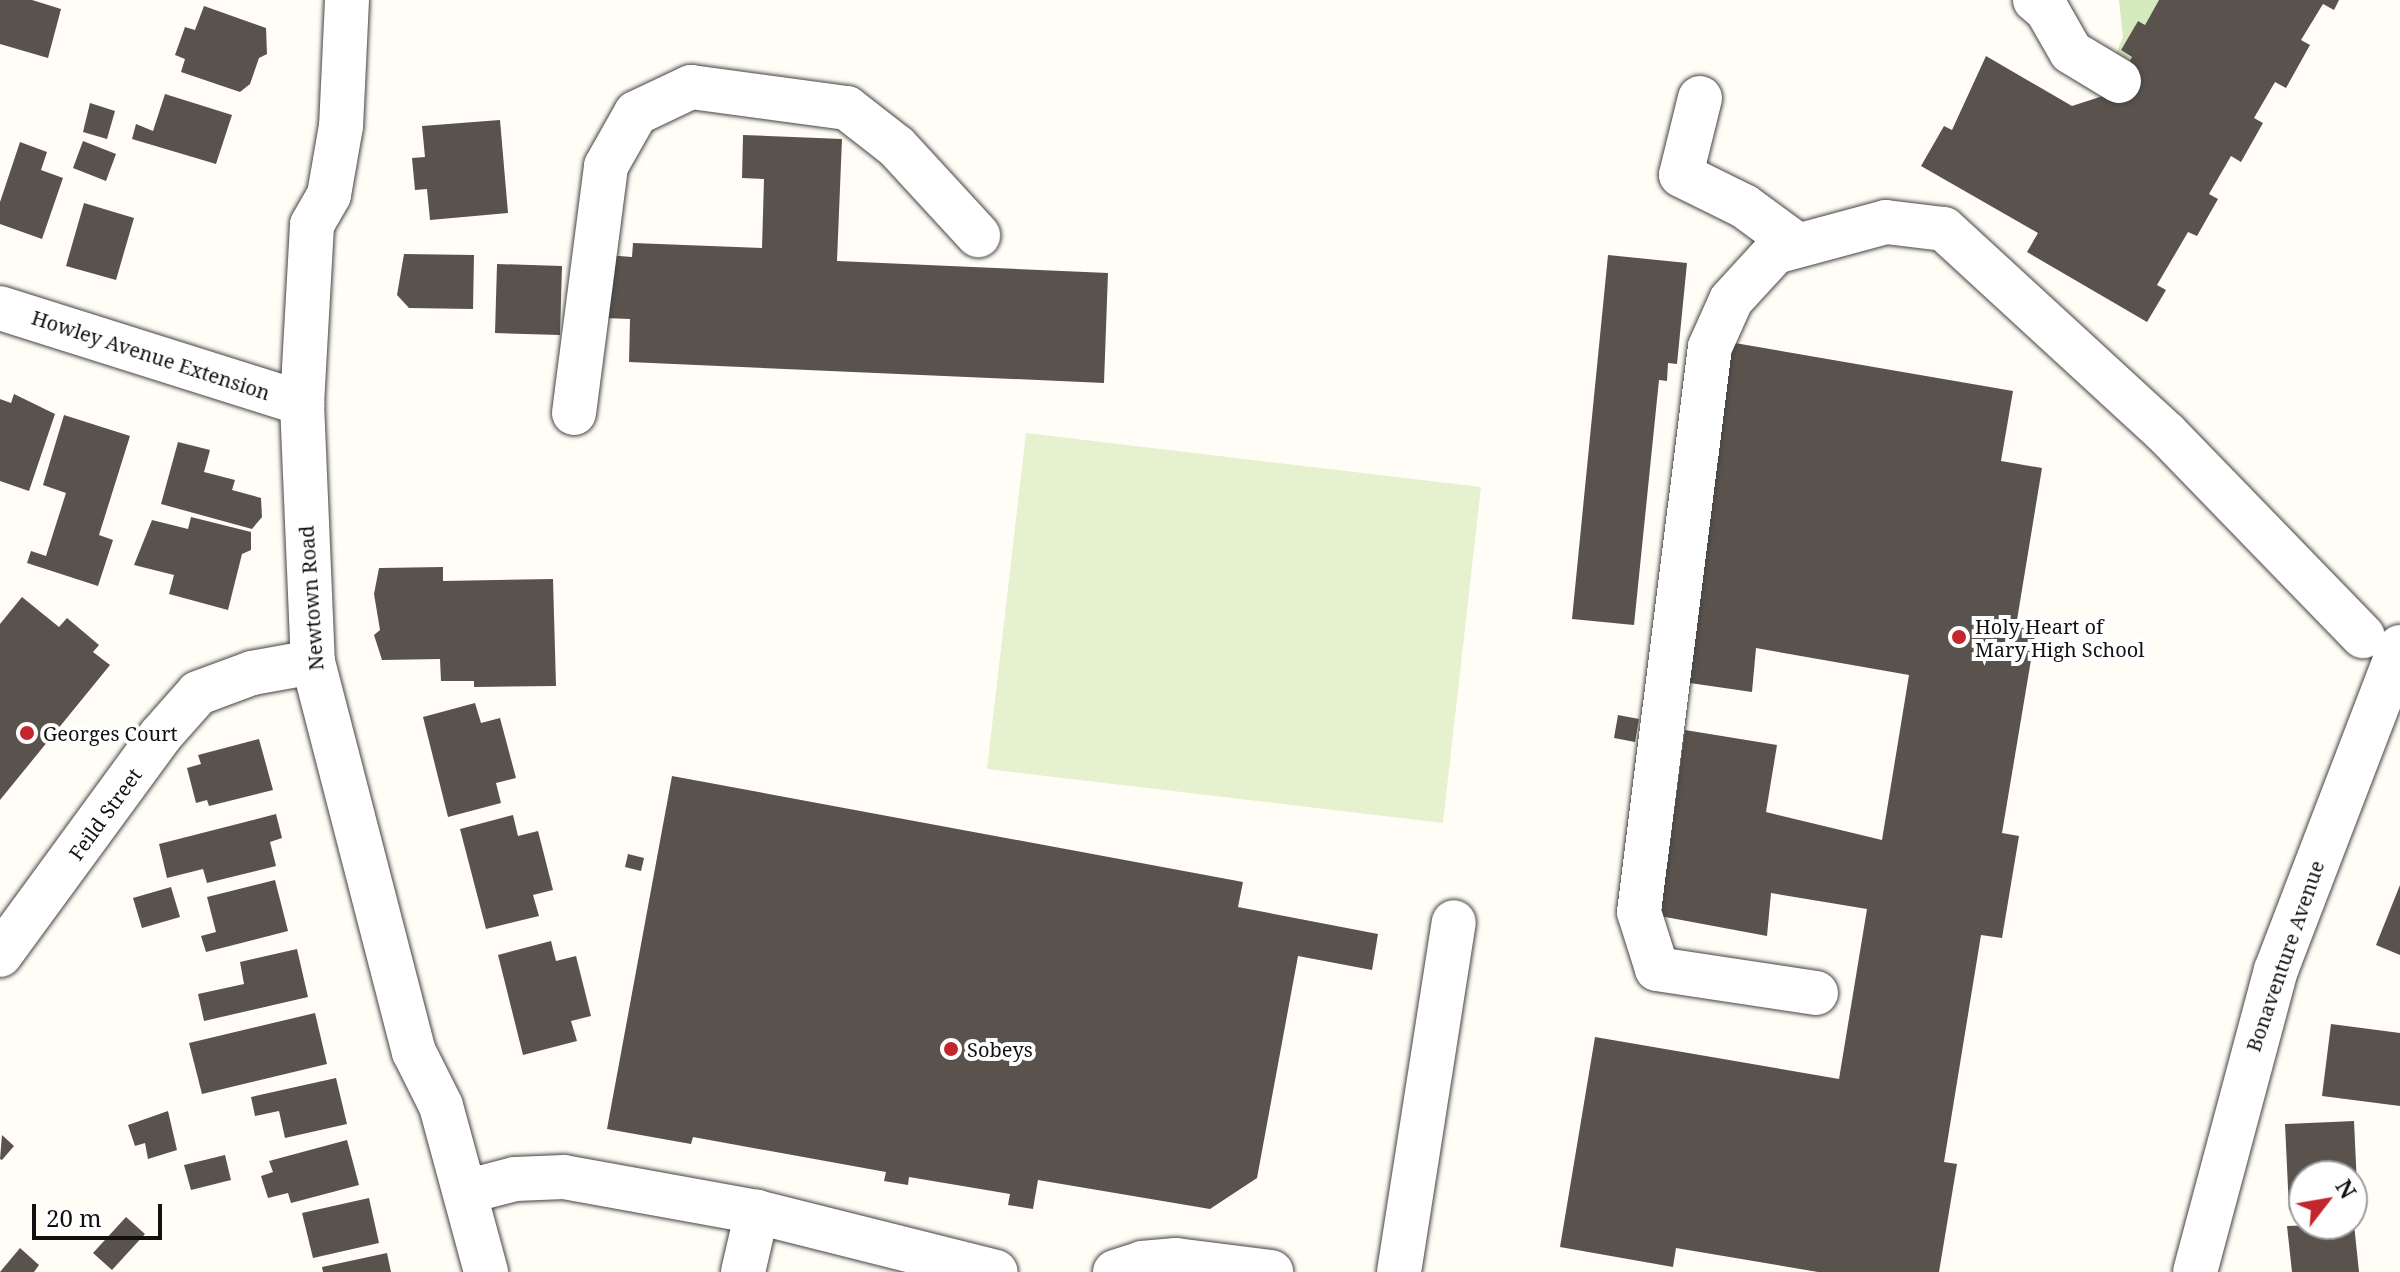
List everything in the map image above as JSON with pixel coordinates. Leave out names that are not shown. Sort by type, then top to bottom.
[{"type":"street","name":"Newtown Road","points":[[347,0],[341,126],[329,195],[312,225],[302,403],[313,662],[414,1052],[441,1106],[486,1272]]},
{"type":"street","points":[[2035,0],[2047,10],[2071,52],[2119,81]]},
{"type":"street","points":[[574,413],[606,166],[636,113],[691,87],[847,108],[897,147],[978,235]]},
{"type":"street","points":[[1700,98],[1681,175],[1744,206],[1797,245]]},
{"type":"street","points":[[1816,993],[1657,969],[1639,912],[1710,347],[1731,300],[1775,252],[1886,222],[1944,229],[2166,433],[2382,642]]},
{"type":"street","name":"Howley Avenue Extension","points":[[0,308],[302,403]]},
{"type":"street","name":"Bonaventure Avenue","points":[[2195,1272],[2276,970],[2382,756],[2382,642]]},
{"type":"street","name":"Feild Street","points":[[0,955],[160,736],[198,693],[252,673],[313,662]]},
{"type":"street","points":[[1399,1272],[1454,922]]},
{"type":"street","points":[[465,1192],[515,1179],[564,1177],[757,1212],[996,1272]]},
{"type":"street","points":[[743,1272],[757,1212]]},
{"type":"street","points":[[1115,1272],[1142,1263],[1176,1260],[1271,1272]]},
{"type":"green space","points":[[2119,0],[2159,0],[2145,25],[2138,21],[2121,50],[2132,57],[2128,66],[2115,56],[2123,37]]},
{"type":"green space","points":[[1026,433],[1481,487],[1443,823],[987,769]]},
{"type":"building","points":[[0,0],[32,0],[61,9],[48,58],[0,44]]},
{"type":"building","points":[[2159,0],[2339,0],[2334,10],[2323,4],[2301,40],[2310,45],[2286,88],[2275,82],[2254,118],[2263,123],[2241,162],[2231,156],[2209,194],[2218,199],[2197,236],[2188,232],[2157,285],[2166,290],[2147,322],[2027,252],[2038,233],[1921,166],[1944,126],[1952,130],[1986,56],[2072,106],[2112,93],[2132,57],[2121,50],[2138,21],[2145,25]]},
{"type":"building","points":[[204,6],[266,28],[267,54],[259,58],[250,84],[240,92],[181,72],[185,59],[175,55],[185,27],[195,30]]},
{"type":"building","points":[[165,94],[232,115],[216,164],[132,139],[136,124],[153,131]]},
{"type":"building","points":[[90,103],[115,111],[107,139],[83,132]]},
{"type":"building","points":[[500,120],[508,213],[430,220],[427,189],[415,190],[412,158],[425,157],[422,126]]},
{"type":"building","points":[[743,135],[842,139],[837,261],[1108,273],[1104,383],[629,362],[630,319],[603,318],[606,255],[632,257],[633,243],[762,248],[764,179],[742,178]]},
{"type":"building","points":[[83,141],[116,154],[106,181],[73,168]]},
{"type":"building","points":[[20,142],[47,152],[41,170],[63,178],[42,239],[0,224],[0,202]]},
{"type":"building","points":[[84,203],[134,218],[116,280],[66,266]]},
{"type":"building","points":[[404,254],[474,255],[473,309],[409,308],[397,295]]},
{"type":"building","points":[[1608,255],[1687,263],[1677,364],[1668,363],[1667,381],[1659,380],[1634,625],[1572,619]]},
{"type":"building","points":[[497,264],[562,266],[560,335],[495,333]]},
{"type":"building","points":[[1729,342],[2013,391],[2001,461],[2042,468],[2017,620],[2037,624],[2002,833],[2019,836],[2002,938],[1981,935],[1944,1162],[1957,1164],[1939,1272],[1818,1272],[1676,1248],[1673,1267],[1560,1247],[1595,1037],[1839,1079],[1867,909],[1771,893],[1767,936],[1660,916],[1685,730],[1777,745],[1766,812],[1882,840],[1909,675],[1756,648],[1752,692],[1676,681]]},
{"type":"building","points":[[14,394],[55,414],[29,491],[0,481],[0,399],[11,403]]},
{"type":"building","points":[[64,415],[130,436],[99,535],[113,540],[98,586],[27,563],[31,551],[46,556],[66,493],[43,485]]},
{"type":"building","points":[[178,442],[210,450],[204,472],[235,480],[232,490],[261,498],[262,517],[252,529],[161,504]]},
{"type":"building","points":[[191,517],[251,532],[251,550],[242,554],[228,610],[169,594],[174,575],[134,565],[152,520],[188,529]]},
{"type":"building","points":[[443,567],[443,581],[553,579],[556,686],[474,687],[474,681],[441,681],[440,659],[382,660],[374,635],[380,630],[374,594],[379,568]]},
{"type":"building","name":"Georges Court","points":[[22,597],[59,627],[67,618],[99,645],[93,652],[110,665],[0,800],[0,624]]},
{"type":"building","points":[[475,703],[481,723],[500,718],[516,778],[496,783],[501,803],[448,817],[423,717]]},
{"type":"building","points":[[1618,715],[1639,719],[1635,742],[1614,738]]},
{"type":"building","points":[[259,739],[273,790],[209,806],[207,800],[196,803],[187,768],[201,764],[198,755]]},
{"type":"building","name":"Sobeys","points":[[672,776],[1243,882],[1238,907],[1378,934],[1372,970],[1298,956],[1257,1178],[1210,1209],[1038,1180],[1033,1209],[1008,1205],[1010,1194],[909,1177],[908,1185],[884,1181],[886,1172],[693,1137],[691,1144],[607,1129]]},
{"type":"building","points":[[276,814],[282,838],[270,842],[276,866],[207,883],[203,869],[167,878],[159,844]]},
{"type":"building","points":[[513,815],[518,836],[538,831],[553,890],[533,895],[539,916],[486,929],[460,829]]},
{"type":"building","points":[[628,854],[644,858],[641,871],[625,867]]},
{"type":"building","points":[[275,880],[288,931],[206,952],[201,936],[216,932],[207,897]]},
{"type":"building","points":[[2400,885],[2400,955],[2376,945]]},
{"type":"building","points":[[171,887],[180,917],[142,928],[133,898]]},
{"type":"building","points":[[551,941],[556,961],[576,956],[591,1016],[571,1021],[577,1041],[523,1055],[498,955]]},
{"type":"building","points":[[297,949],[308,997],[204,1021],[198,994],[244,984],[240,962]]},
{"type":"building","points":[[315,1013],[327,1064],[202,1094],[189,1043]]},
{"type":"building","points":[[2331,1024],[2400,1033],[2400,1106],[2322,1096]]},
{"type":"building","points":[[336,1078],[347,1124],[285,1138],[279,1111],[255,1116],[251,1097]]},
{"type":"building","points":[[168,1111],[177,1150],[148,1159],[145,1143],[135,1146],[128,1125]]},
{"type":"building","points":[[2354,1121],[2356,1160],[2288,1160],[2288,1188],[2285,1124]]},
{"type":"building","points":[[2,1135],[14,1146],[2,1160],[0,1159]]},
{"type":"building","points":[[347,1140],[359,1185],[291,1203],[288,1193],[268,1198],[261,1176],[273,1172],[269,1161]]},
{"type":"building","points":[[225,1155],[231,1180],[191,1190],[184,1165]]},
{"type":"building","points":[[369,1198],[379,1243],[313,1258],[302,1213]]},
{"type":"building","points":[[126,1217],[145,1234],[112,1270],[93,1253]]},
{"type":"building","points":[[2289,1240],[2356,1240],[2359,1272],[2292,1272]]},
{"type":"building","points":[[20,1248],[39,1265],[34,1272],[0,1272]]},
{"type":"building","points":[[387,1253],[391,1272],[323,1272],[322,1267]]},
{"type":"place","name":"Holy Heart of Mary High School","points":[[1959,637]]},
{"type":"place","name":"Georges Court","points":[[27,733]]},
{"type":"place","name":"Sobeys","points":[[951,1049]]}]
